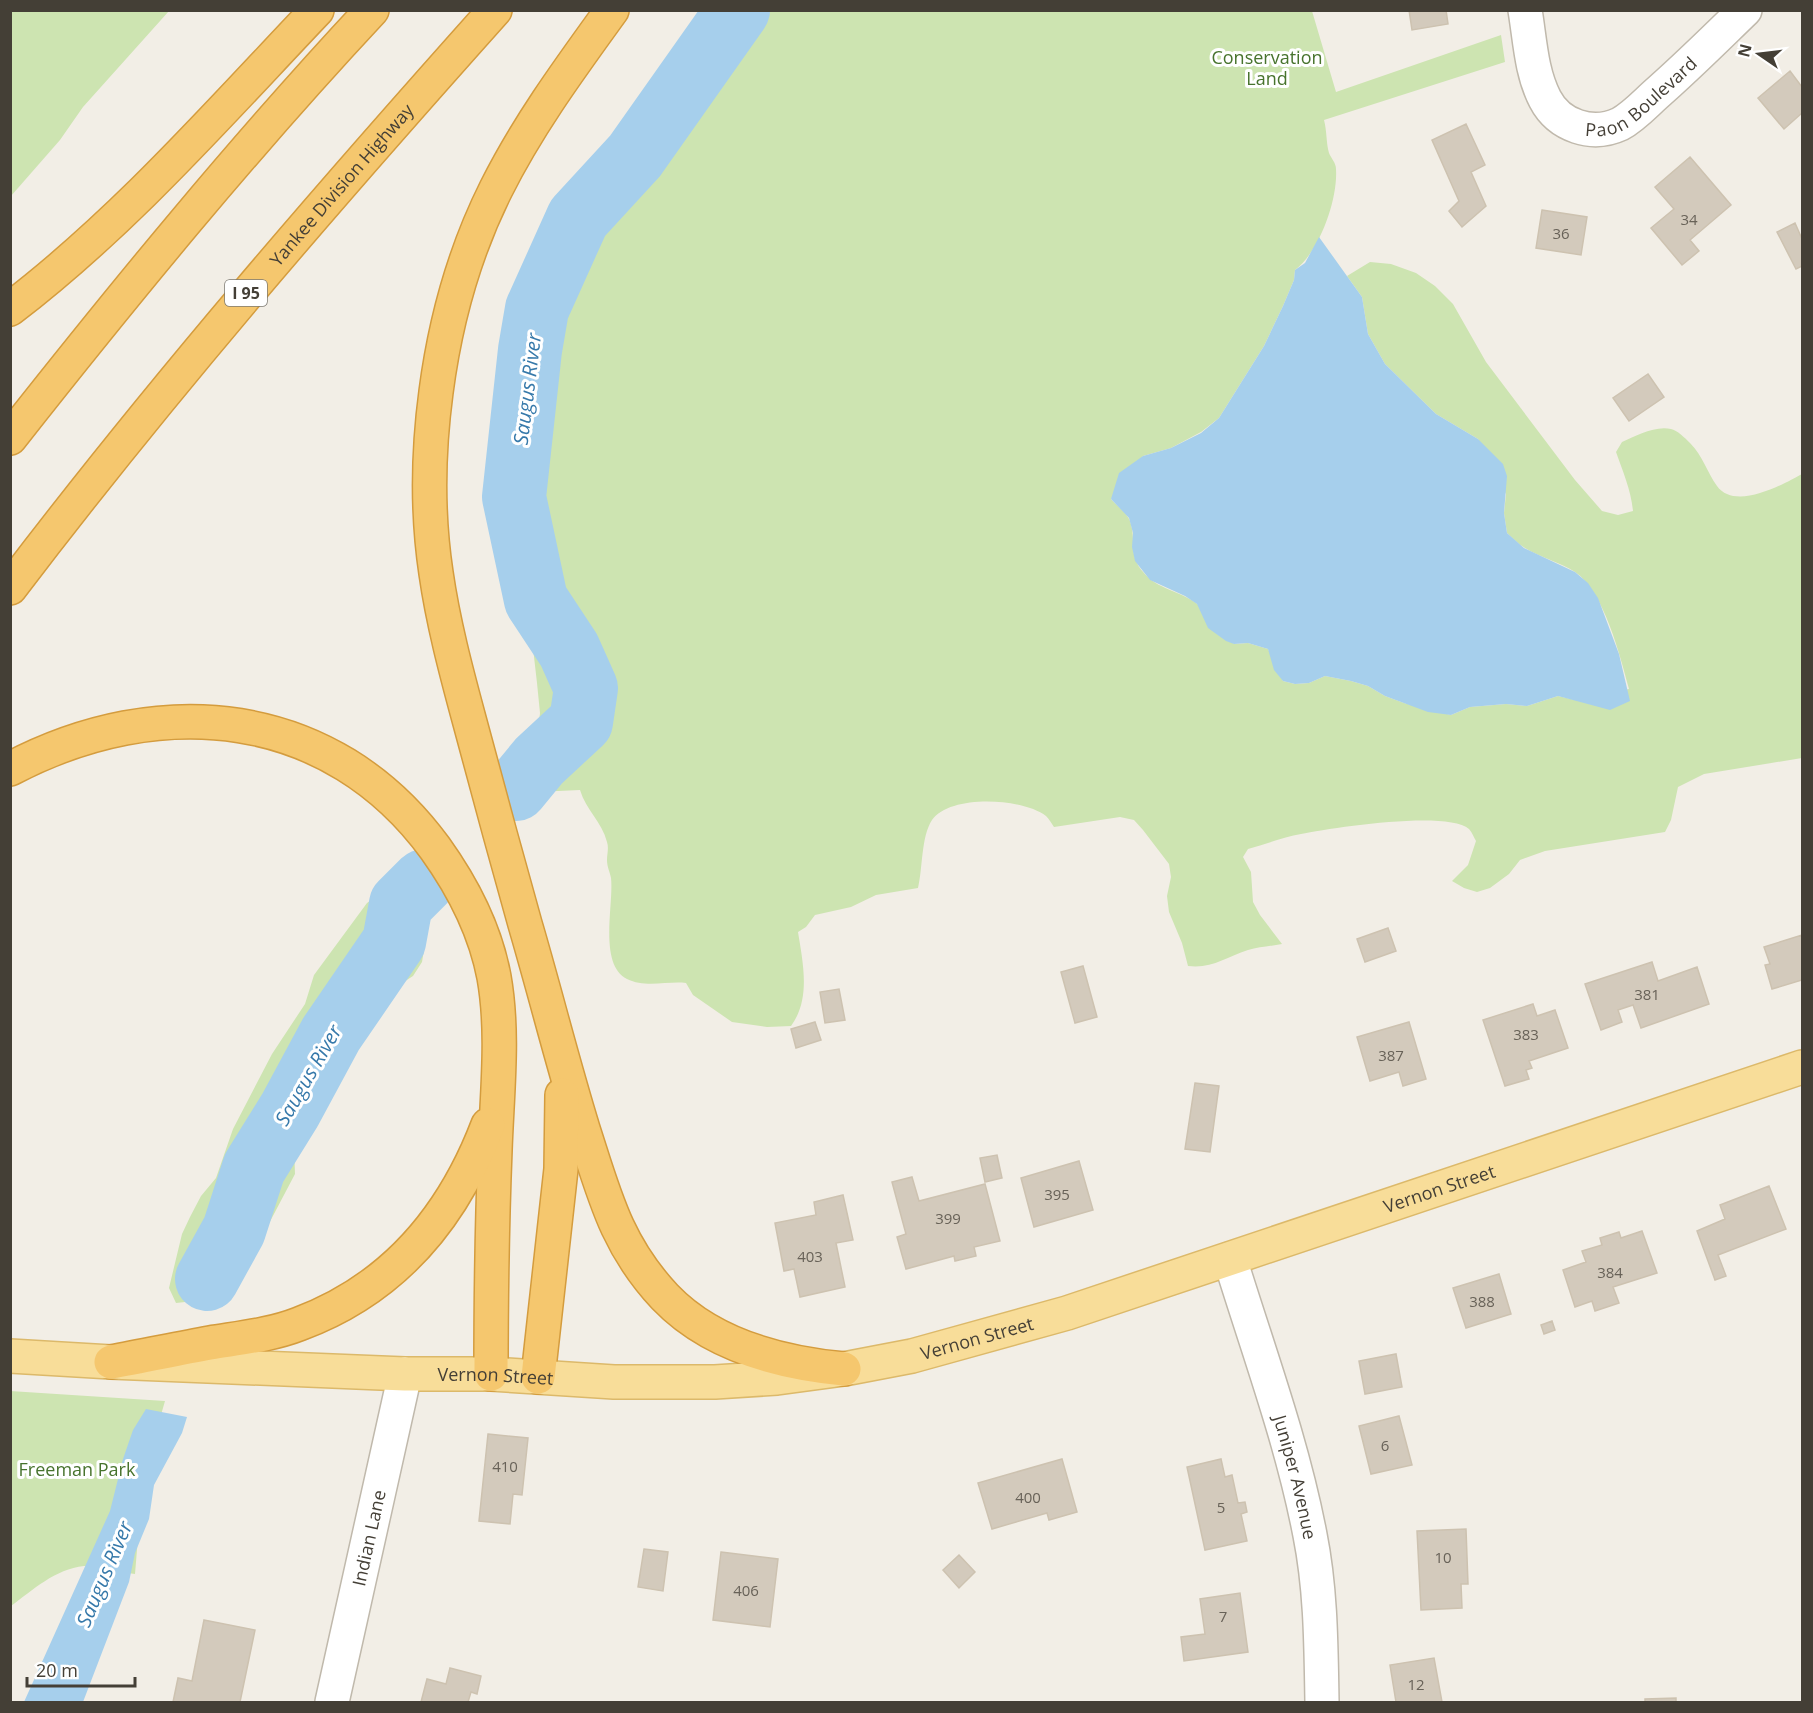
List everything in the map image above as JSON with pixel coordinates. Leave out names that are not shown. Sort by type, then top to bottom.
[{"type":"highway","points":[[10,309],[90,244],[317,10]]},
{"type":"highway","points":[[10,438],[119,301],[225,175],[372,10]]},
{"type":"highway","name":"Yankee Division Highway","points":[[10,588],[73,505],[251,287],[495,10]]},
{"type":"highway","points":[[612,10],[549,98],[520,144],[495,191],[476,234],[460,283],[436,390],[431,435],[429,481],[436,573],[444,617],[482,770],[544,989],[557,1046],[604,1196],[617,1229],[633,1256],[667,1299],[705,1328],[737,1344],[790,1361],[844,1369]]},
{"type":"highway","points":[[10,769],[70,742],[142,724],[195,720],[249,728],[290,738],[357,772],[406,813],[442,858],[471,904],[486,942],[494,978],[498,1023],[491,1374]]},
{"type":"highway","points":[[538,1377],[561,1169],[562,1087],[557,1046]]},
{"type":"highway","points":[[111,1362],[265,1334],[299,1324],[330,1310],[372,1285],[404,1260],[432,1229],[451,1202],[475,1160],[489,1123],[497,1089]]},
{"type":"main road","name":"Vernon Street","points":[[10,1356],[405,1374],[491,1374],[614,1382],[715,1382],[777,1378],[844,1369],[912,1356],[1066,1313],[1803,1066]]},
{"type":"street","name":"Paon Boulevard","points":[[1525,10],[1531,55],[1545,100],[1554,113],[1564,121],[1588,129],[1609,128],[1630,117],[1680,74],[1745,10]]},
{"type":"street","name":"Juniper Avenue","points":[[1230,1259],[1295,1469],[1310,1535],[1318,1587],[1322,1702]]},
{"type":"street","name":"Indian Lane","points":[[332,1702],[405,1374]]},
{"type":"green space","points":[[10,11],[169,11],[83,107],[60,140],[11,196]]},
{"type":"green space","name":"Conservation Land","points":[[725,11],[1312,11],[1336,92],[1501,35],[1505,62],[1324,120],[1328,149],[1336,169],[1334,195],[1319,238],[1304,262],[1295,270],[1294,280],[1264,346],[1219,418],[1201,432],[1171,448],[1143,456],[1111,499],[1130,521],[1136,560],[1144,573],[1155,583],[1190,599],[1201,607],[1234,644],[1248,643],[1268,649],[1283,681],[1295,684],[1309,683],[1325,676],[1351,681],[1368,686],[1404,703],[1451,715],[1470,707],[1506,704],[1527,706],[1558,696],[1575,700],[1629,689],[1610,625],[1585,581],[1575,572],[1525,548],[1507,533],[1504,513],[1506,494],[1478,439],[1436,414],[1385,364],[1368,334],[1362,297],[1347,276],[1370,262],[1391,264],[1416,273],[1435,286],[1453,304],[1486,362],[1575,480],[1602,511],[1618,515],[1633,511],[1629,488],[1616,452],[1622,442],[1659,428],[1681,434],[1698,453],[1717,486],[1725,493],[1735,496],[1759,494],[1802,474],[1802,758],[1704,774],[1678,787],[1671,820],[1665,832],[1545,851],[1520,860],[1509,874],[1490,888],[1477,892],[1452,881],[1468,865],[1476,841],[1469,829],[1457,824],[1414,821],[1362,825],[1295,835],[1248,849],[1243,857],[1251,872],[1253,902],[1282,944],[1248,950],[1204,966],[1188,966],[1182,943],[1169,912],[1167,896],[1171,877],[1169,864],[1134,820],[1120,817],[1054,827],[1046,816],[1021,805],[987,802],[954,806],[941,812],[928,827],[918,888],[876,895],[851,907],[815,915],[806,927],[798,932],[804,981],[801,1004],[791,1026],[767,1027],[732,1022],[693,995],[686,983],[649,984],[627,979],[618,971],[610,947],[611,878],[607,863],[608,844],[602,828],[586,804],[580,790],[536,792],[545,768],[537,739],[540,713],[537,683],[533,648],[525,623],[519,588],[512,505],[513,478],[524,422],[520,351],[544,292],[554,242],[571,212],[646,117],[687,56]]},
{"type":"green space","points":[[401,891],[413,895],[424,905],[429,920],[422,962],[413,976],[393,989],[376,1005],[336,1070],[324,1096],[300,1124],[294,1145],[295,1174],[255,1250],[237,1264],[203,1300],[176,1303],[169,1288],[182,1234],[201,1196],[216,1178],[233,1129],[272,1054],[305,1004],[314,975],[367,903],[381,893]]},
{"type":"green space","name":"Freeman Park","points":[[10,1391],[165,1401],[143,1477],[135,1574],[96,1567],[73,1568],[45,1581],[11,1606]]},
{"type":"water","points":[[1319,237],[1362,297],[1368,334],[1385,364],[1436,414],[1478,439],[1503,464],[1507,476],[1504,513],[1507,533],[1524,548],[1575,572],[1588,583],[1598,598],[1619,654],[1630,701],[1610,710],[1558,696],[1527,706],[1506,704],[1470,707],[1451,715],[1428,712],[1351,681],[1325,676],[1309,683],[1295,684],[1283,681],[1274,670],[1268,649],[1248,643],[1234,644],[1226,641],[1208,628],[1197,604],[1150,580],[1135,561],[1132,547],[1133,533],[1129,518],[1111,499],[1119,473],[1143,456],[1171,448],[1201,433],[1219,418],[1264,346],[1294,280],[1295,270],[1305,263]]},
{"type":"water","points":[[146,1409],[187,1417],[182,1433],[154,1485],[149,1519],[135,1553],[129,1582],[83,1702],[24,1702],[110,1511],[133,1430]]},
{"type":"building","points":[[1409,10],[1446,10],[1448,24],[1412,30]]},
{"type":"building","points":[[1790,71],[1802,87],[1802,113],[1784,129],[1758,98]]},
{"type":"building","points":[[1466,124],[1485,165],[1471,172],[1486,206],[1462,227],[1449,211],[1459,201],[1432,140]]},
{"type":"building","points":[[1690,157],[1731,205],[1690,240],[1699,251],[1682,265],[1651,228],[1674,209],[1655,187]]},
{"type":"building","points":[[1542,210],[1587,217],[1581,255],[1536,248]]},
{"type":"building","points":[[1795,223],[1802,239],[1802,266],[1796,269],[1777,232]]},
{"type":"building","points":[[1648,374],[1664,397],[1629,421],[1613,398]]},
{"type":"building","points":[[1388,928],[1396,951],[1365,962],[1357,939]]},
{"type":"building","points":[[1802,935],[1802,980],[1772,989],[1765,965],[1770,964],[1764,947]]},
{"type":"building","points":[[1652,962],[1658,981],[1697,967],[1709,1004],[1641,1028],[1633,1005],[1618,1010],[1622,1022],[1601,1030],[1585,984]]},
{"type":"building","points":[[1083,966],[1097,1017],[1075,1023],[1061,972]]},
{"type":"building","points":[[839,989],[845,1020],[825,1023],[820,992]]},
{"type":"building","points":[[1533,1004],[1537,1016],[1555,1010],[1568,1048],[1529,1061],[1532,1068],[1526,1070],[1529,1079],[1505,1086],[1483,1020]]},
{"type":"building","points":[[815,1022],[821,1040],[796,1048],[791,1029]]},
{"type":"building","points":[[1409,1022],[1426,1079],[1403,1086],[1399,1072],[1370,1081],[1357,1037]]},
{"type":"building","points":[[1195,1083],[1219,1086],[1210,1152],[1185,1149]]},
{"type":"building","points":[[997,1155],[1002,1178],[985,1182],[980,1158]]},
{"type":"building","points":[[1079,1161],[1093,1210],[1034,1227],[1021,1178]]},
{"type":"building","points":[[912,1177],[919,1201],[985,1184],[1000,1241],[974,1247],[976,1256],[955,1261],[954,1256],[906,1269],[897,1237],[906,1234],[892,1182]]},
{"type":"building","points":[[1769,1186],[1786,1229],[1718,1255],[1726,1276],[1715,1280],[1697,1231],[1725,1219],[1720,1205]]},
{"type":"building","points":[[843,1195],[853,1240],[836,1243],[845,1287],[800,1297],[794,1269],[784,1271],[775,1223],[816,1215],[814,1202]]},
{"type":"building","points":[[1642,1231],[1657,1273],[1613,1287],[1619,1303],[1595,1311],[1592,1301],[1575,1307],[1563,1270],[1586,1262],[1582,1251],[1602,1245],[1600,1238],[1619,1232],[1621,1238]]},
{"type":"building","points":[[1499,1274],[1511,1314],[1466,1328],[1453,1288]]},
{"type":"building","points":[[1552,1321],[1555,1330],[1544,1334],[1541,1325]]},
{"type":"building","points":[[1396,1354],[1402,1387],[1365,1394],[1359,1361]]},
{"type":"building","points":[[1399,1416],[1412,1465],[1371,1474],[1359,1426]]},
{"type":"building","points":[[488,1434],[528,1438],[522,1495],[513,1494],[510,1524],[479,1521]]},
{"type":"building","points":[[1062,1459],[1077,1512],[1049,1520],[1047,1513],[992,1529],[978,1483]]},
{"type":"building","points":[[1221,1459],[1225,1477],[1232,1475],[1238,1503],[1245,1502],[1247,1512],[1241,1514],[1247,1541],[1205,1550],[1187,1467]]},
{"type":"building","points":[[1466,1529],[1468,1584],[1461,1584],[1462,1608],[1421,1610],[1417,1531]]},
{"type":"building","points":[[644,1549],[668,1552],[663,1591],[638,1587]]},
{"type":"building","points":[[721,1552],[778,1559],[770,1627],[713,1620]]},
{"type":"building","points":[[959,1555],[975,1572],[959,1588],[943,1570]]},
{"type":"building","points":[[1240,1593],[1248,1652],[1184,1661],[1181,1637],[1205,1634],[1200,1599]]},
{"type":"building","points":[[204,1620],[255,1630],[240,1702],[173,1702],[178,1678],[192,1681]]},
{"type":"building","points":[[1434,1658],[1442,1702],[1396,1702],[1390,1665]]},
{"type":"building","points":[[450,1668],[481,1676],[477,1694],[471,1692],[468,1702],[421,1702],[427,1679],[446,1684]]},
{"type":"building","points":[[1676,1698],[1676,1702],[1645,1702],[1645,1699]]},
{"type":"waterway","name":"Saugus River","points":[[516,789],[539,761],[581,722],[586,688],[569,650],[536,600],[514,497],[530,350],[537,309],[578,218],[635,156],[738,10]]},
{"type":"waterway","name":"Saugus River","points":[[207,1279],[234,1230],[254,1168],[290,1110],[331,1034],[394,942],[401,904],[424,881]]}]
